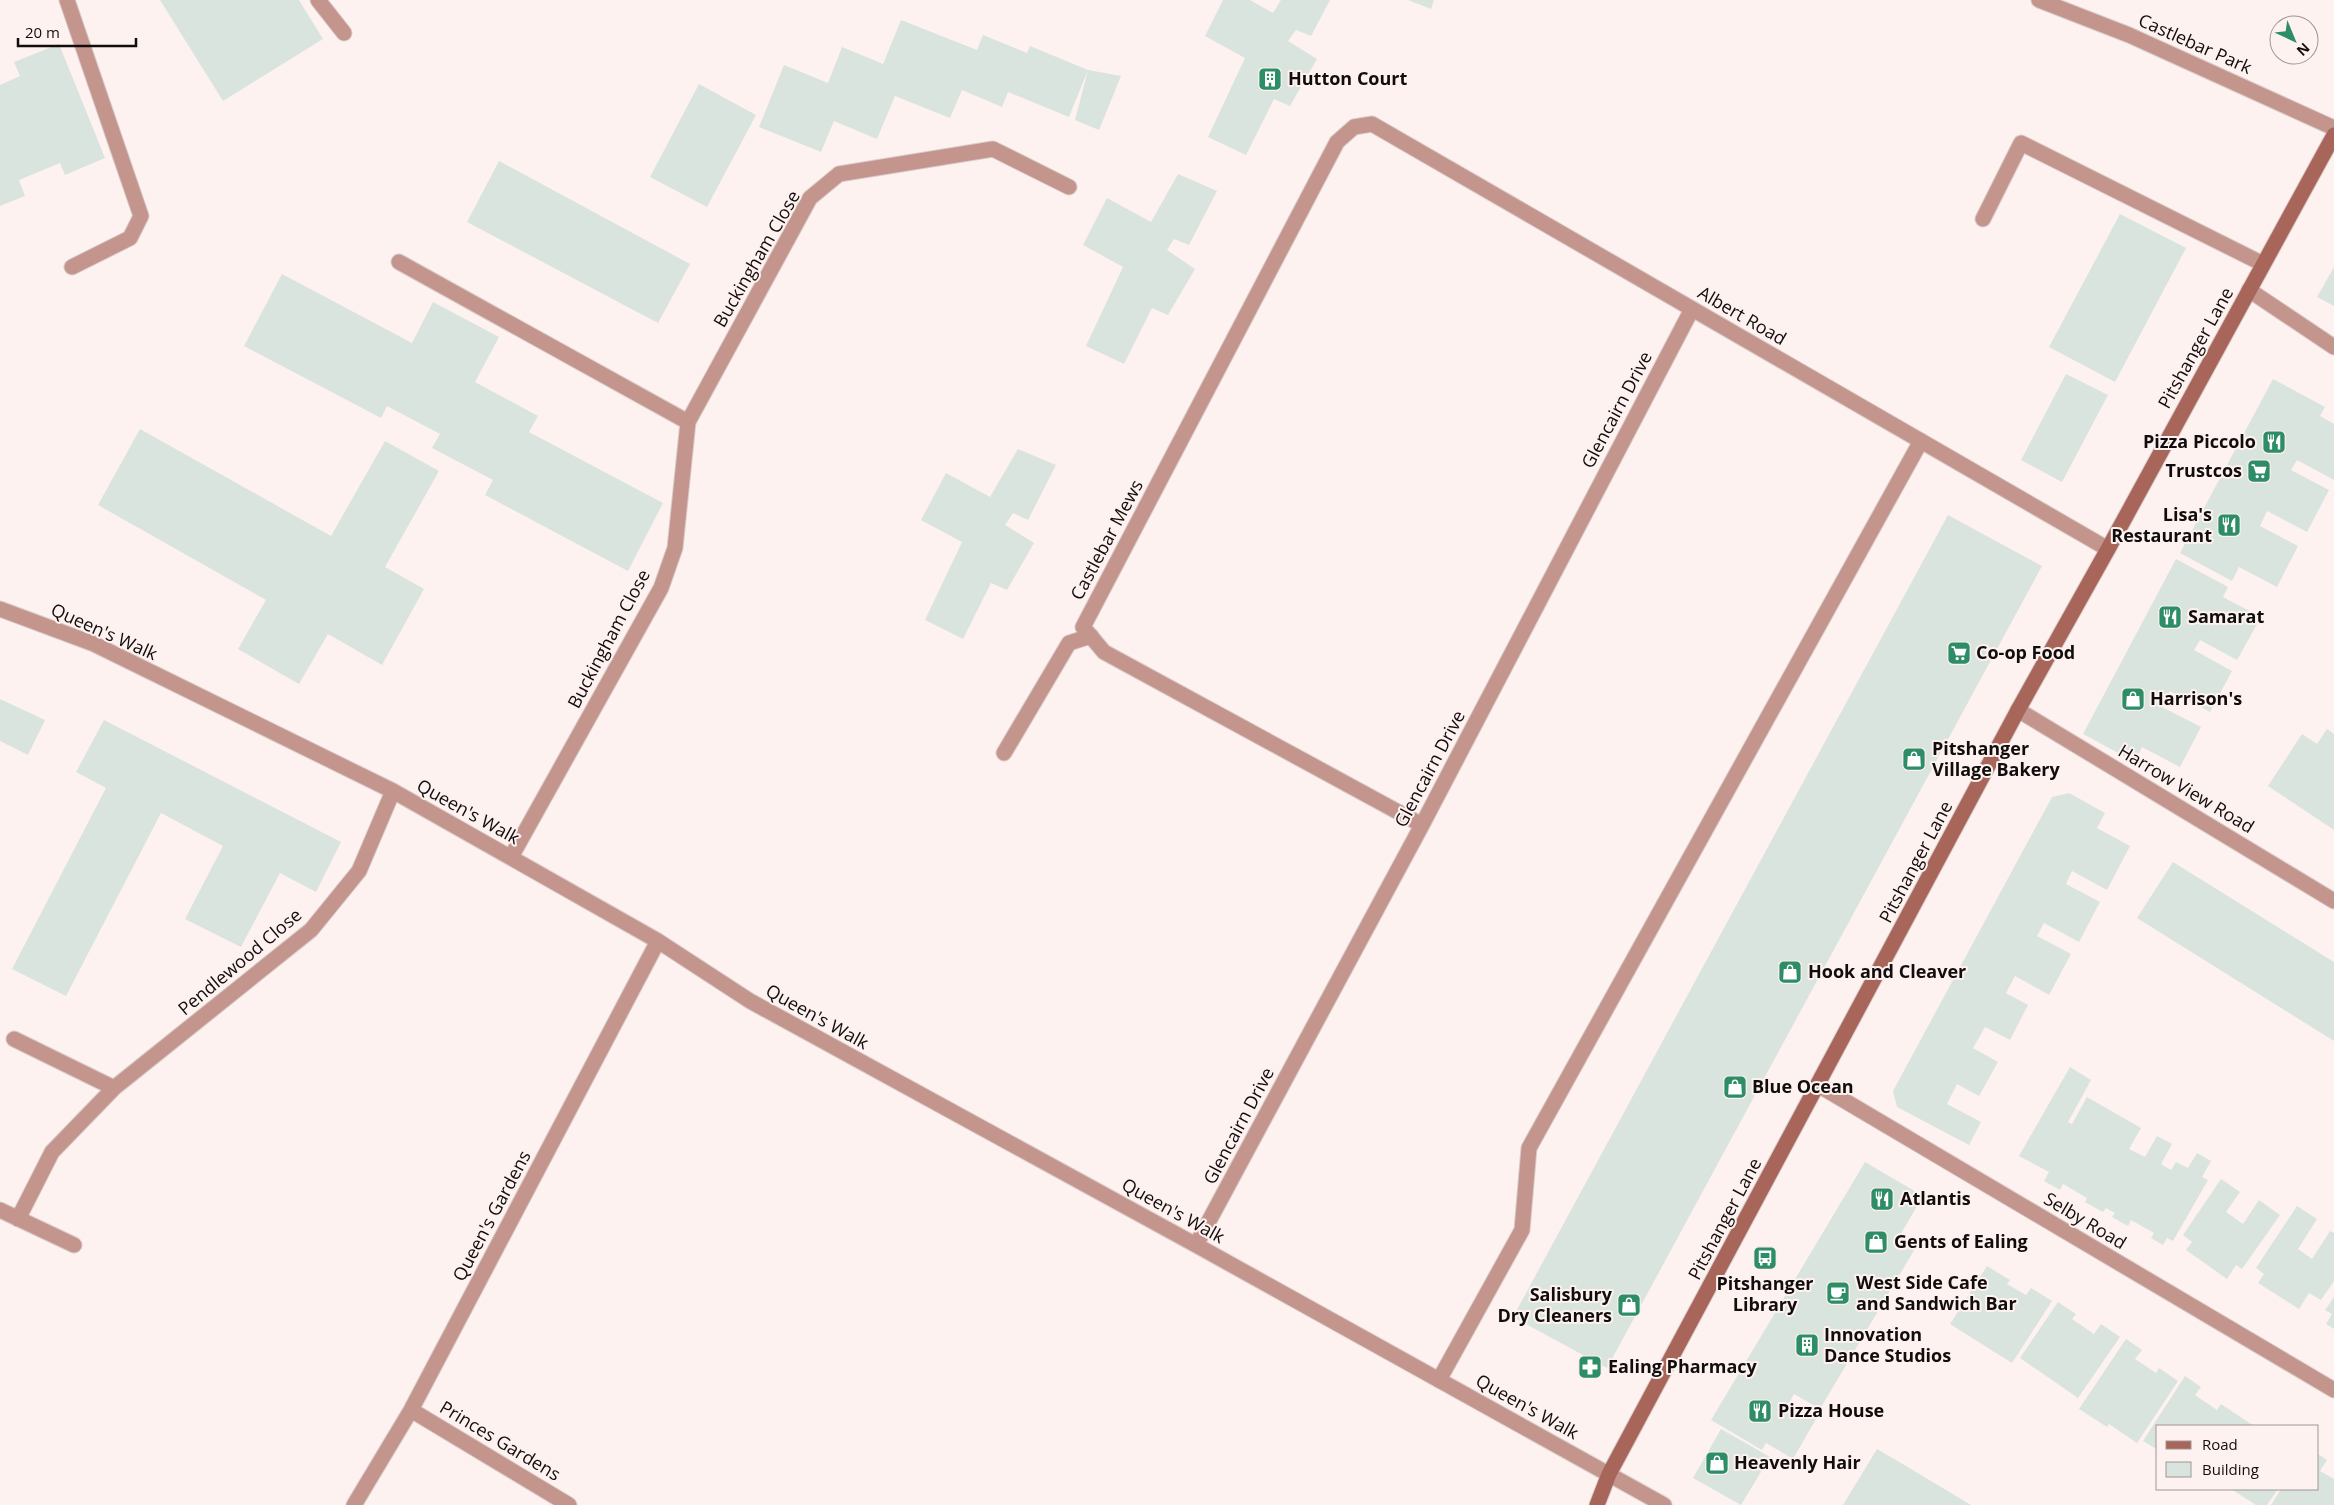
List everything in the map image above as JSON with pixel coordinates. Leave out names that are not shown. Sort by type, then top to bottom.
[{"type":"street","points":[[67,0],[141,216],[130,238],[72,267]]},
{"type":"street","points":[[318,0],[344,33]]},
{"type":"street","name":"Castlebar Park","points":[[2039,0],[2129,35],[2334,128]]},
{"type":"street","name":"Albert Road","points":[[1354,127],[1372,124],[2108,549]]},
{"type":"street","name":"Castlebar Mews","points":[[1091,636],[1083,627],[1337,142],[1354,127]]},
{"type":"street","name":"Pitshanger Lane","points":[[1597,1505],[1609,1474],[2018,710],[2334,135]]},
{"type":"street","points":[[1983,218],[2021,143],[2264,264]]},
{"type":"street","name":"Buckingham Close","points":[[511,857],[661,588],[675,548],[688,422],[810,198],[839,174],[993,149],[1069,187]]},
{"type":"street","points":[[399,262],[688,422]]},
{"type":"street","points":[[2249,290],[2334,347]]},
{"type":"street","name":"Glencairn Drive","points":[[1196,1245],[1422,825],[1692,309]]},
{"type":"street","points":[[1439,1380],[1522,1230],[1529,1148],[1921,441]]},
{"type":"street","name":"Queen's Walk","points":[[0,608],[94,644],[393,791],[658,941],[750,1002],[1196,1245],[1664,1505]]},
{"type":"street","points":[[1004,754],[1069,644],[1091,636],[1104,652],[1422,825]]},
{"type":"street","name":"Harrow View Road","points":[[2018,710],[2334,901]]},
{"type":"street","name":"Pendlewood Close","points":[[18,1219],[52,1152],[114,1088],[311,930],[359,871],[393,791]]},
{"type":"street","name":"Queen's Gardens","points":[[354,1505],[411,1410],[658,941]]},
{"type":"street","points":[[14,1039],[114,1088]]},
{"type":"street","name":"Selby Road","points":[[1818,1085],[2334,1390]]},
{"type":"street","points":[[0,1210],[74,1245]]},
{"type":"street","name":"Princes Gardens","points":[[411,1410],[569,1505]]},
{"type":"building","points":[[160,0],[299,0],[323,39],[223,101]]},
{"type":"building","name":"Hutton Court","points":[[1223,0],[1250,0],[1273,13],[1281,0],[1330,0],[1311,36],[1296,30],[1288,41],[1317,59],[1290,106],[1274,99],[1246,155],[1208,137],[1245,58],[1205,36]]},
{"type":"building","points":[[1408,0],[1434,0],[1431,9]]},
{"type":"building","points":[[901,20],[977,50],[983,35],[1027,53],[1030,46],[1088,70],[1069,117],[1008,92],[1002,107],[962,90],[950,118],[895,96],[877,139],[834,121],[821,152],[759,127],[784,65],[828,83],[842,47],[883,64]]},
{"type":"building","points":[[59,44],[105,158],[65,175],[60,163],[19,180],[25,196],[0,206],[0,85],[20,76],[14,62]]},
{"type":"building","points":[[1088,70],[1121,76],[1099,130],[1075,120]]},
{"type":"building","points":[[699,84],[756,115],[707,207],[650,177]]},
{"type":"building","points":[[499,161],[690,264],[658,323],[467,222]]},
{"type":"building","points":[[1178,174],[1217,191],[1189,245],[1174,239],[1167,250],[1195,269],[1168,315],[1152,308],[1124,364],[1086,346],[1123,267],[1083,245],[1107,198],[1151,222]]},
{"type":"building","points":[[2120,214],[2186,248],[2115,382],[2049,347]]},
{"type":"building","points":[[2334,267],[2334,306],[2317,297]]},
{"type":"building","points":[[282,274],[412,343],[433,302],[499,337],[475,382],[538,416],[529,432],[663,503],[628,571],[485,495],[493,480],[432,448],[440,434],[387,406],[381,418],[244,346]]},
{"type":"building","points":[[2066,374],[2108,395],[2062,482],[2021,460]]},
{"type":"building","points":[[2273,379],[2325,407],[2320,416],[2334,424],[2334,480],[2297,460],[2291,470],[2329,490],[2307,532],[2267,511],[2260,526],[2298,546],[2277,587],[2239,567],[2232,581],[2180,553]]},
{"type":"building","points":[[140,429],[331,536],[385,441],[439,471],[385,567],[424,589],[382,665],[328,634],[299,684],[238,649],[266,600],[98,505]]},
{"type":"building","points":[[1018,449],[1056,465],[1028,520],[1013,513],[1005,525],[1034,543],[1007,590],[991,583],[963,639],[925,620],[962,542],[921,520],[946,473],[990,497]]},
{"type":"building","points":[[1948,515],[2042,566],[1607,1368],[1513,1317]]},
{"type":"building","points":[[2176,559],[2228,587],[2223,597],[2261,617],[2237,660],[2200,640],[2194,650],[2232,671],[2210,712],[2170,691],[2162,707],[2201,727],[2180,767],[2142,747],[2135,762],[2083,734]]},
{"type":"building","points":[[0,699],[45,720],[28,755],[0,741]]},
{"type":"building","points":[[104,720],[341,842],[316,892],[280,873],[241,947],[185,919],[223,846],[161,813],[66,996],[12,969],[106,788],[76,772]]},
{"type":"building","points":[[2327,729],[2334,734],[2334,830],[2268,786],[2302,734],[2317,744]]},
{"type":"building","points":[[2069,793],[2105,813],[2097,828],[2130,846],[2107,890],[2072,871],[2066,884],[2100,902],[2079,942],[2044,923],[2037,936],[2071,954],[2049,995],[2015,976],[2006,993],[2028,1005],[2010,1040],[1985,1027],[1973,1048],[1998,1062],[1979,1096],[1957,1084],[1947,1104],[1981,1122],[1969,1145],[1897,1107],[1893,1091],[2052,797]]},
{"type":"building","points":[[2173,862],[2334,962],[2334,1041],[2137,918]]},
{"type":"building","points":[[2070,1067],[2091,1080],[2068,1122],[2072,1124],[2087,1097],[2141,1128],[2129,1149],[2145,1157],[2157,1136],[2172,1144],[2161,1164],[2171,1170],[2176,1162],[2188,1168],[2197,1153],[2211,1161],[2202,1177],[2208,1180],[2173,1241],[2167,1238],[2163,1245],[2151,1238],[2154,1233],[2131,1220],[2128,1226],[2112,1217],[2115,1213],[2106,1208],[2103,1212],[2085,1202],[2087,1198],[2063,1184],[2060,1190],[2044,1181],[2049,1172],[2019,1156]]},
{"type":"building","points":[[1865,1162],[1923,1196],[1899,1237],[1916,1247],[1820,1409],[1794,1394],[1789,1403],[1816,1419],[1793,1459],[1766,1443],[1762,1450],[1711,1420]]},
{"type":"building","points":[[2221,1179],[2240,1192],[2226,1212],[2243,1224],[2259,1200],[2280,1215],[2242,1269],[2236,1265],[2227,1279],[2186,1250],[2192,1242],[2183,1235]]},
{"type":"building","points":[[2297,1206],[2317,1219],[2298,1249],[2312,1259],[2330,1231],[2334,1233],[2334,1281],[2321,1300],[2309,1293],[2299,1309],[2258,1283],[2264,1274],[2256,1268]]},
{"type":"building","points":[[1987,1266],[2010,1280],[2007,1284],[2026,1295],[2031,1288],[2052,1301],[2012,1363],[1950,1324]]},
{"type":"building","points":[[2334,1297],[2334,1329],[2326,1324],[2332,1314],[2325,1310]]},
{"type":"building","points":[[2058,1302],[2076,1314],[2072,1319],[2094,1334],[2101,1324],[2120,1337],[2078,1398],[2020,1358]]},
{"type":"building","points":[[2126,1339],[2142,1350],[2135,1359],[2156,1373],[2159,1368],[2178,1381],[2137,1443],[2109,1424],[2107,1427],[2079,1409]]},
{"type":"building","points":[[2185,1376],[2201,1387],[2195,1395],[2217,1410],[2221,1404],[2252,1425],[2156,1425],[2156,1449],[2143,1441]]},
{"type":"building","points":[[1721,1429],[1770,1457],[1741,1505],[1693,1478]]},
{"type":"building","points":[[1877,1449],[1906,1466],[1971,1505],[1843,1505]]},
{"type":"building","points":[[2319,1455],[2327,1460],[2320,1471],[2334,1479],[2334,1505],[2271,1505],[2280,1490],[2319,1490]]},
{"type":"building","points":[[2233,1490],[2277,1490],[2267,1505],[2256,1505]]},
{"type":"place","name":"Hutton Court","points":[[1270,79]]},
{"type":"place","name":"Pizza Piccolo","points":[[2274,442]]},
{"type":"place","name":"Trustcos","points":[[2259,471]]},
{"type":"place","name":"Lisa's Restaurant","points":[[2229,525]]},
{"type":"place","name":"Samarat","points":[[2170,617]]},
{"type":"place","name":"Co-op Food","points":[[1959,653]]},
{"type":"place","name":"Harrison's","points":[[2133,699]]},
{"type":"place","name":"Pitshanger Village Bakery","points":[[1914,759]]},
{"type":"place","name":"Hook and Cleaver","points":[[1790,972]]},
{"type":"place","name":"Blue Ocean","points":[[1735,1087]]},
{"type":"place","name":"Atlantis","points":[[1882,1199]]},
{"type":"place","name":"Gents of Ealing","points":[[1876,1242]]},
{"type":"place","name":"Pitshanger Library","points":[[1765,1258]]},
{"type":"place","name":"West Side Cafe and Sandwich Bar","points":[[1838,1293]]},
{"type":"place","name":"Salisbury Dry Cleaners","points":[[1629,1305]]},
{"type":"place","name":"Innovation Dance Studios","points":[[1807,1345]]},
{"type":"place","name":"Ealing Pharmacy","points":[[1590,1367]]},
{"type":"place","name":"Pizza House","points":[[1760,1411]]},
{"type":"place","name":"Heavenly Hair","points":[[1717,1463]]}]
